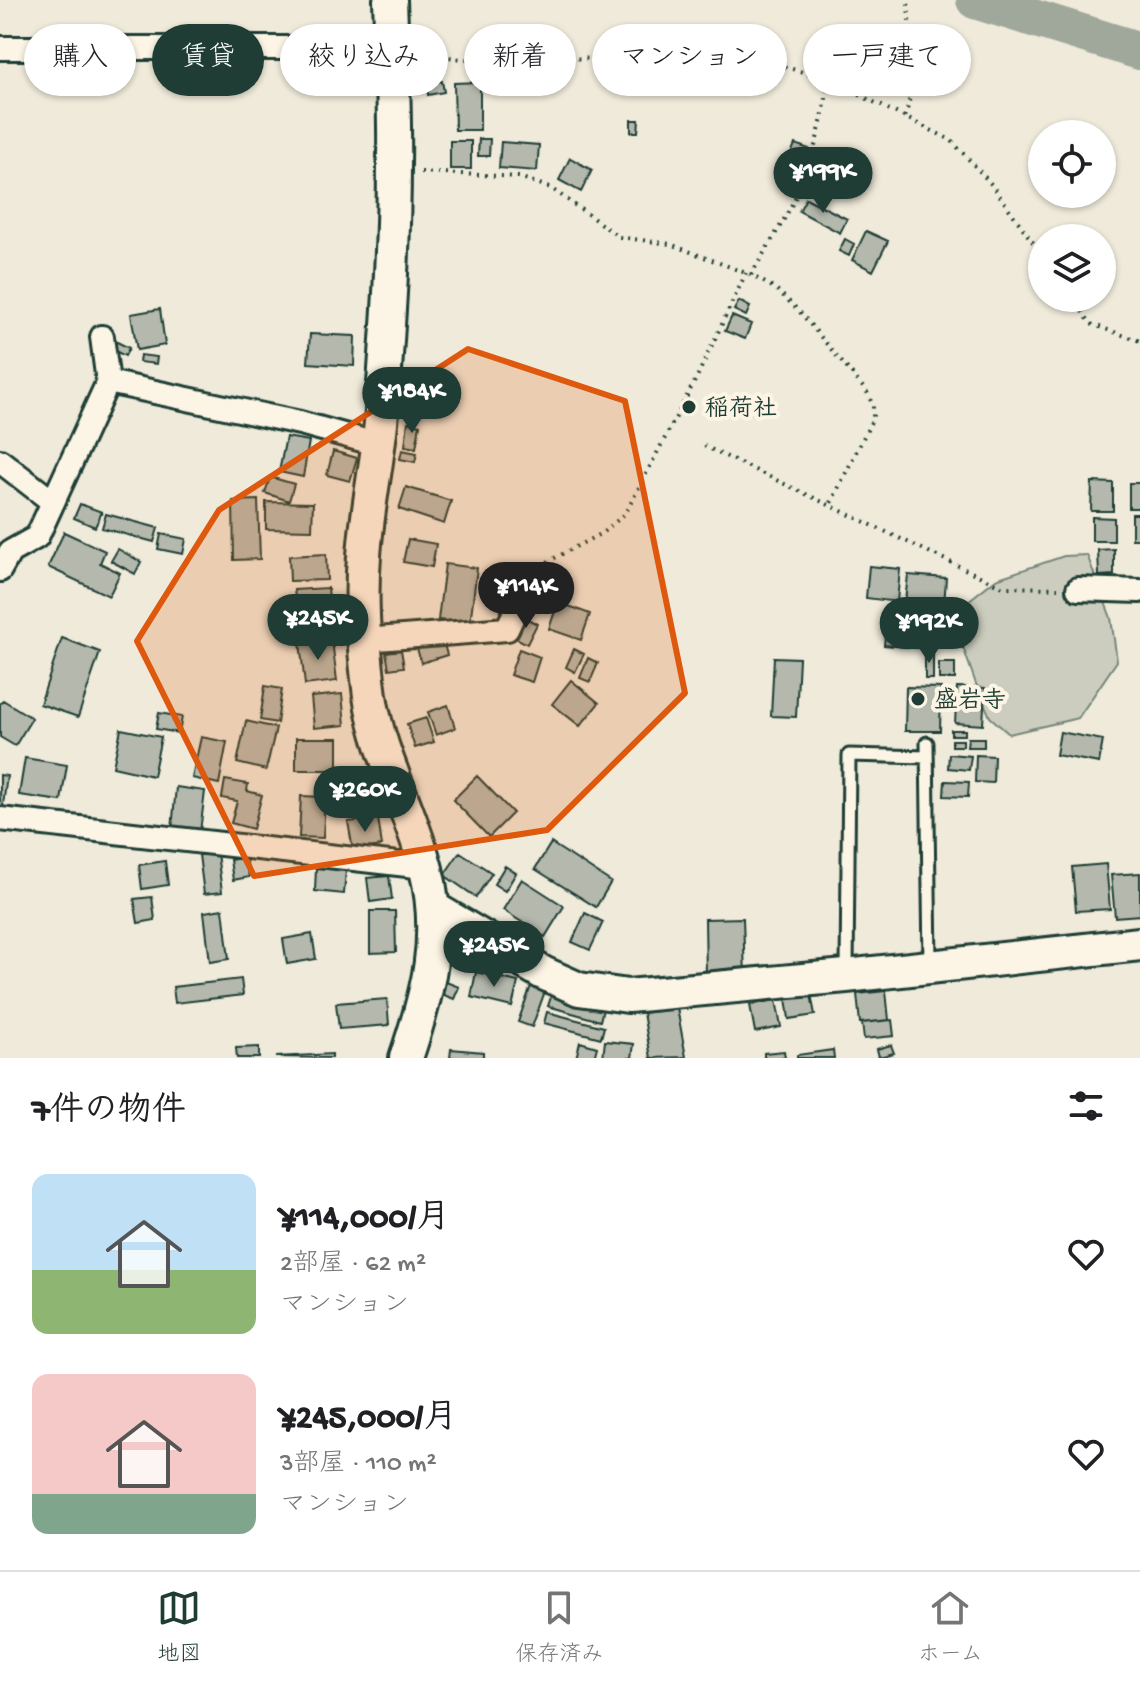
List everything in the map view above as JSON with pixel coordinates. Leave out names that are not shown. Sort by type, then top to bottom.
[{"type":"street","points":[[390,0],[391,24]]},
{"type":"street","points":[[0,48],[280,48]]},
{"type":"street","points":[[393,96],[391,280],[380,445],[364,554],[362,603],[371,698],[380,741],[425,867],[433,908],[433,964],[425,1002],[406,1058]]},
{"type":"street","points":[[0,570],[10,552],[37,537],[108,382],[102,337]]},
{"type":"street","points":[[108,382],[300,423],[380,445]]},
{"type":"street","points":[[0,461],[53,502]]},
{"type":"street","points":[[364,640],[507,629],[529,582]]},
{"type":"street","points":[[1078,589],[1140,591]]},
{"type":"street","points":[[0,819],[425,867]]},
{"type":"street","points":[[433,908],[543,973],[579,989],[628,996],[1140,944]]},
{"type":"lane","points":[[927,743],[930,967]]},
{"type":"lane","points":[[846,976],[849,755],[927,757]]},
{"type":"path","points":[[905,117],[909,105],[910,74],[908,0]]},
{"type":"path","points":[[448,57],[736,58],[769,62],[803,72]]},
{"type":"path","points":[[529,582],[547,562],[602,533],[625,514],[748,274],[797,195],[817,141],[826,96]]},
{"type":"path","points":[[862,96],[951,140],[992,185],[1028,235]]},
{"type":"path","points":[[394,171],[519,177],[551,188],[619,237],[670,244],[748,274],[776,289],[799,311],[867,392],[873,406],[873,418],[829,507]]},
{"type":"path","points":[[1083,312],[1091,324],[1140,341]]},
{"type":"path","points":[[704,446],[1003,587],[1078,589]]},
{"type":"highlighted area","points":[[468,349],[625,401],[685,693],[547,830],[254,876],[137,641],[219,510]]},
{"type":"shaded area","points":[[1087,555],[1111,618],[1117,661],[1078,718],[1009,734],[990,717],[976,684],[957,630],[963,605],[996,579],[1064,556]]},
{"type":"building","points":[[454,83],[464,83],[464,96],[480,96],[480,130],[455,130]]},
{"type":"building","points":[[631,120],[639,120],[638,132],[631,132]]},
{"type":"building","points":[[479,139],[490,139],[489,156],[478,156]]},
{"type":"building","points":[[450,141],[471,141],[471,169],[450,169]]},
{"type":"building","points":[[501,142],[539,145],[537,171],[499,168]]},
{"type":"building","points":[[795,144],[809,149],[804,159],[791,154]]},
{"type":"building","points":[[570,158],[592,170],[581,192],[559,180]]},
{"type":"building","points":[[806,198],[847,219],[840,233],[799,211]]},
{"type":"building","points":[[866,231],[888,241],[873,271],[852,260]]},
{"type":"building","points":[[845,239],[854,244],[849,256],[839,251]]},
{"type":"building","points":[[739,301],[750,307],[746,316],[734,310]]},
{"type":"building","points":[[160,309],[165,345],[137,350],[131,314]]},
{"type":"building","points":[[732,316],[751,324],[745,339],[725,331]]},
{"type":"building","points":[[310,334],[355,336],[354,366],[308,363]]},
{"type":"building","points":[[115,341],[129,348],[125,356],[111,349]]},
{"type":"building","points":[[140,355],[157,357],[156,364],[139,362]]},
{"type":"building","points":[[408,422],[420,425],[416,448],[405,446]]},
{"type":"building","points":[[286,437],[309,441],[303,477],[279,472]]},
{"type":"building","points":[[402,450],[417,453],[415,462],[400,459]]},
{"type":"building","points":[[333,451],[357,458],[350,481],[327,475]]},
{"type":"building","points":[[270,477],[294,484],[289,501],[265,493]]},
{"type":"building","points":[[1092,482],[1113,483],[1113,511],[1091,511]]},
{"type":"building","points":[[1129,483],[1140,483],[1140,508],[1129,508]]},
{"type":"building","points":[[406,487],[451,501],[444,524],[399,509]]},
{"type":"building","points":[[258,500],[260,559],[234,560],[233,501]]},
{"type":"building","points":[[266,502],[313,503],[312,530],[266,529]]},
{"type":"building","points":[[80,504],[102,512],[95,527],[74,518]]},
{"type":"building","points":[[106,514],[158,528],[154,542],[102,528]]},
{"type":"building","points":[[1132,514],[1140,514],[1140,539],[1132,539]]},
{"type":"building","points":[[1092,517],[1114,518],[1114,541],[1092,541]]},
{"type":"building","points":[[64,532],[105,551],[100,563],[120,573],[109,596],[48,567]]},
{"type":"building","points":[[161,534],[186,539],[183,554],[158,549]]},
{"type":"building","points":[[408,539],[436,544],[432,567],[403,562]]},
{"type":"building","points":[[118,549],[141,562],[135,574],[111,561]]},
{"type":"building","points":[[1114,549],[1114,575],[1099,576],[1098,550]]},
{"type":"building","points":[[326,554],[327,580],[290,581],[289,556]]},
{"type":"building","points":[[445,564],[477,568],[470,624],[438,620]]},
{"type":"building","points":[[869,566],[900,569],[897,602],[866,598]]},
{"type":"building","points":[[908,575],[946,578],[944,605],[905,601]]},
{"type":"building","points":[[328,588],[331,621],[298,623],[294,590]]},
{"type":"building","points":[[558,602],[590,614],[581,640],[549,629]]},
{"type":"building","points":[[934,613],[966,617],[963,648],[931,644]]},
{"type":"building","points":[[524,617],[537,624],[527,644],[514,637]]},
{"type":"building","points":[[887,619],[922,622],[919,648],[884,645]]},
{"type":"building","points":[[62,638],[100,652],[78,717],[40,704]]},
{"type":"building","points":[[332,640],[337,681],[305,685],[300,643]]},
{"type":"building","points":[[443,641],[447,655],[421,663],[417,648]]},
{"type":"building","points":[[519,649],[540,657],[532,682],[510,675]]},
{"type":"building","points":[[574,649],[584,654],[575,672],[566,667]]},
{"type":"building","points":[[401,650],[404,667],[389,669],[386,652]]},
{"type":"building","points":[[925,651],[933,651],[933,679],[925,679]]},
{"type":"building","points":[[774,657],[799,658],[796,717],[771,716]]},
{"type":"building","points":[[588,658],[598,663],[590,682],[580,678]]},
{"type":"building","points":[[939,663],[955,663],[955,679],[939,679]]},
{"type":"building","points":[[571,680],[599,703],[580,726],[552,704]]},
{"type":"building","points":[[265,686],[282,689],[277,723],[260,720]]},
{"type":"building","points":[[906,687],[941,688],[940,731],[905,731]]},
{"type":"building","points":[[957,687],[985,688],[983,725],[955,723]]},
{"type":"building","points":[[342,694],[345,725],[314,728],[311,697]]},
{"type":"building","points":[[3,700],[32,718],[15,746],[0,737],[0,704]]},
{"type":"building","points":[[448,705],[455,728],[436,735],[428,712]]},
{"type":"building","points":[[159,713],[182,717],[179,733],[156,729]]},
{"type":"building","points":[[426,718],[434,742],[415,748],[407,724]]},
{"type":"building","points":[[246,721],[276,728],[266,770],[237,763]]},
{"type":"building","points":[[121,729],[161,737],[153,776],[113,767]]},
{"type":"building","points":[[951,730],[965,730],[965,735],[951,735]]},
{"type":"building","points":[[1060,732],[1103,740],[1099,763],[1056,755]]},
{"type":"building","points":[[201,737],[227,742],[219,784],[192,778]]},
{"type":"building","points":[[296,738],[338,738],[338,770],[296,770]]},
{"type":"building","points":[[968,738],[984,738],[984,747],[967,747]]},
{"type":"building","points":[[952,740],[963,740],[963,746],[952,746]]},
{"type":"building","points":[[949,754],[971,756],[969,770],[948,768]]},
{"type":"building","points":[[976,755],[994,756],[993,783],[975,782]]},
{"type":"building","points":[[25,758],[67,765],[61,801],[19,795]]},
{"type":"building","points":[[0,775],[7,776],[2,812],[0,812]]},
{"type":"building","points":[[477,776],[513,813],[489,837],[453,800]]},
{"type":"building","points":[[225,780],[248,784],[247,791],[262,795],[253,829],[231,823],[237,801],[222,798]]},
{"type":"building","points":[[945,781],[969,782],[968,797],[944,796]]},
{"type":"building","points":[[176,787],[205,791],[200,832],[172,829]]},
{"type":"building","points":[[301,796],[325,797],[323,838],[299,837]]},
{"type":"building","points":[[378,818],[382,846],[353,850],[348,822]]},
{"type":"building","points":[[551,843],[611,882],[596,907],[535,869]]},
{"type":"building","points":[[460,852],[492,873],[476,897],[444,875]]},
{"type":"building","points":[[217,853],[222,892],[204,894],[199,855]]},
{"type":"building","points":[[246,857],[249,877],[233,880],[230,860]]},
{"type":"building","points":[[165,861],[168,885],[142,889],[139,865]]},
{"type":"building","points":[[1106,864],[1110,909],[1076,911],[1072,867]]},
{"type":"building","points":[[505,866],[516,873],[505,891],[494,884]]},
{"type":"building","points":[[316,868],[346,870],[344,894],[315,891]]},
{"type":"building","points":[[1140,873],[1140,915],[1115,917],[1111,875]]},
{"type":"building","points":[[389,876],[392,899],[370,902],[367,878]]},
{"type":"building","points":[[522,879],[564,906],[545,937],[503,910]]},
{"type":"building","points":[[152,897],[155,920],[138,923],[134,899]]},
{"type":"building","points":[[223,909],[229,959],[210,962],[204,912]]},
{"type":"building","points":[[370,911],[395,911],[396,952],[370,953]]},
{"type":"building","points":[[585,913],[603,922],[590,950],[572,942]]},
{"type":"building","points":[[743,918],[745,976],[706,976],[705,919]]},
{"type":"building","points":[[312,934],[316,959],[287,964],[283,939]]},
{"type":"building","points":[[476,972],[518,982],[512,1007],[471,997]]},
{"type":"building","points":[[241,979],[243,995],[175,1003],[173,987]]},
{"type":"building","points":[[446,982],[459,987],[454,999],[441,994]]},
{"type":"building","points":[[531,986],[545,991],[532,1027],[518,1022]]},
{"type":"building","points":[[886,991],[889,1020],[860,1023],[857,994]]},
{"type":"building","points":[[552,994],[603,1009],[600,1021],[548,1006]]},
{"type":"building","points":[[811,994],[815,1015],[789,1019],[786,998]]},
{"type":"building","points":[[387,999],[389,1025],[339,1029],[336,1003]]},
{"type":"building","points":[[776,1000],[781,1027],[755,1032],[750,1005]]},
{"type":"building","points":[[677,1008],[686,1057],[651,1058],[643,1013]]},
{"type":"building","points":[[547,1012],[604,1027],[601,1038],[544,1023]]},
{"type":"building","points":[[892,1020],[894,1036],[864,1039],[862,1023]]},
{"type":"building","points":[[605,1041],[634,1044],[632,1058],[603,1058]]},
{"type":"building","points":[[580,1042],[597,1047],[594,1058],[576,1058]]},
{"type":"building","points":[[891,1045],[894,1053],[879,1057],[877,1049]]},
{"type":"building","points":[[259,1047],[259,1058],[237,1058],[236,1048]]},
{"type":"building","points":[[451,1049],[483,1052],[483,1058],[450,1058]]},
{"type":"building","points":[[833,1050],[834,1058],[797,1058],[797,1055]]},
{"type":"building","points":[[784,1051],[785,1058],[764,1058],[764,1053]]},
{"type":"building","points":[[332,1054],[332,1058],[276,1057]]},
{"type":"waterway","points":[[975,0],[1140,51]]},
{"type":"place","name":"稲荷社","points":[[689,407]]},
{"type":"place","name":"盛岩寺","points":[[918,699]]}]
